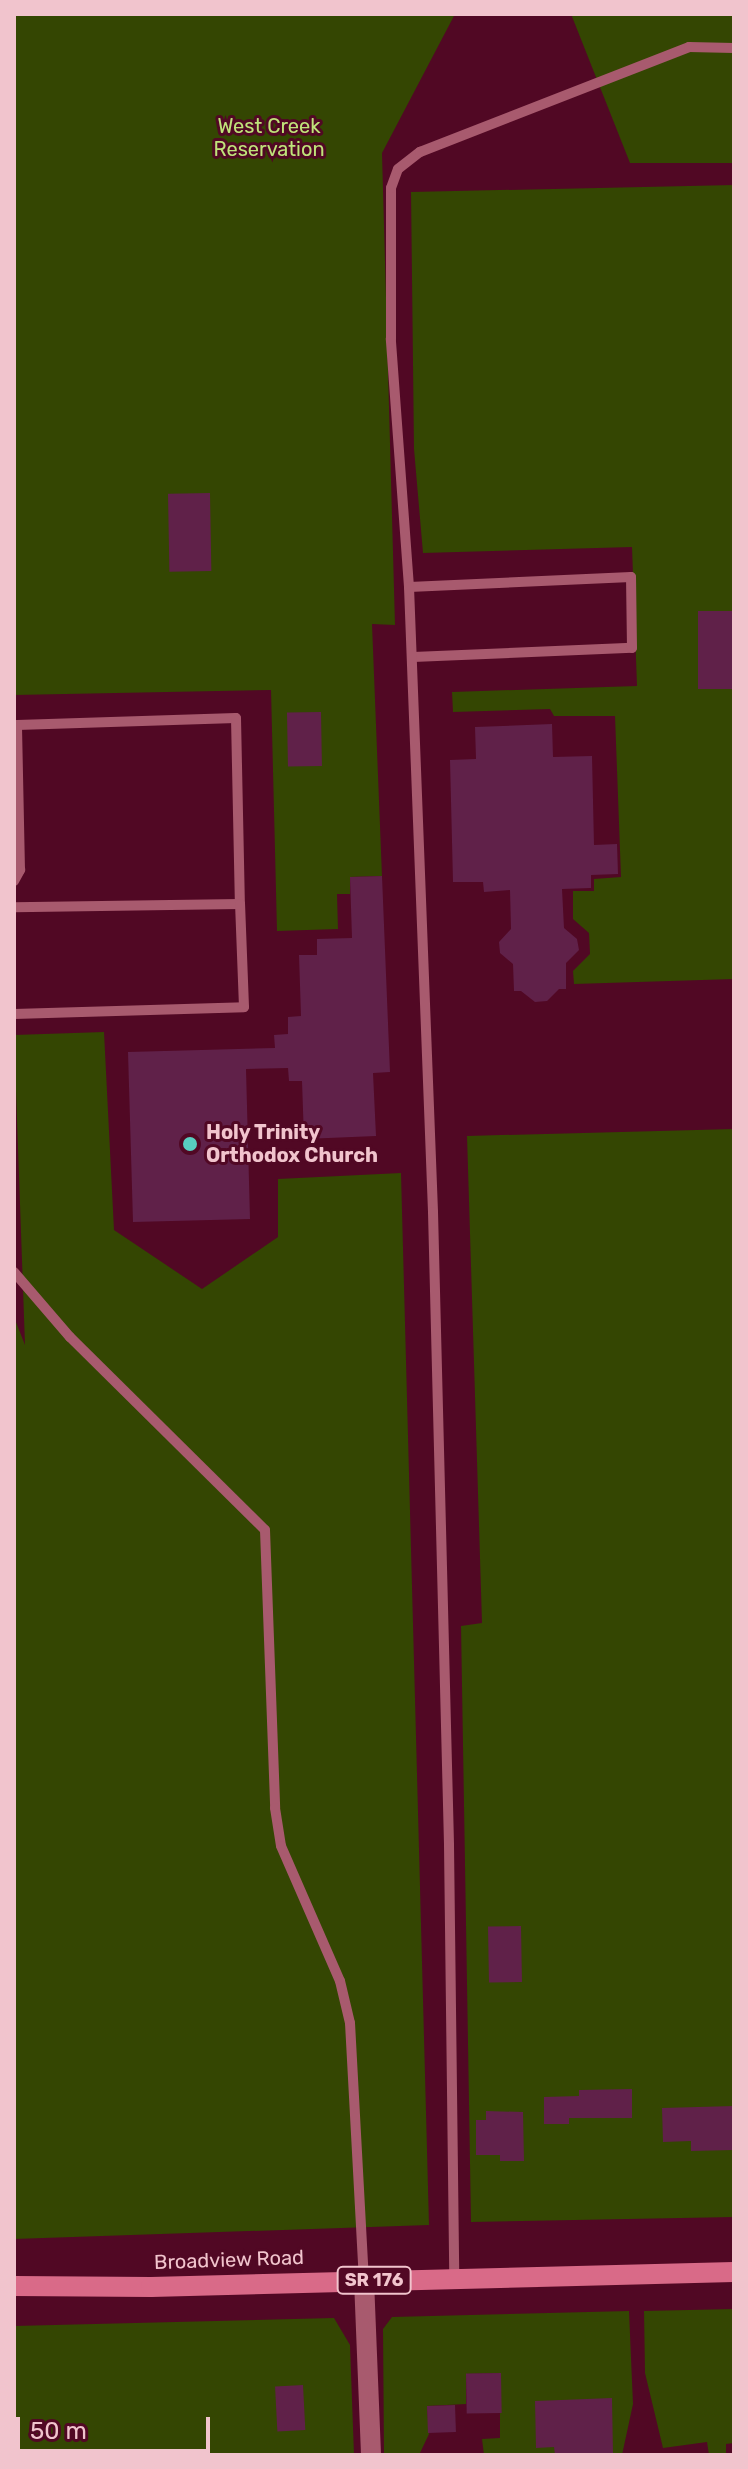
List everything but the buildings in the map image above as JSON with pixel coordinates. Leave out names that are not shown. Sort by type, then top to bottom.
[{"type":"main road","name":"Broadview Road","points":[[14,2286],[151,2287],[734,2272]]},
{"type":"street","points":[[364,2280],[371,2455]]},
{"type":"lane","points":[[454,2277],[449,1845],[433,1212],[426,1095],[413,657],[391,339],[391,188],[398,169],[420,152],[689,47],[734,48]]},
{"type":"lane","points":[[409,587],[631,577],[632,648],[413,657]]},
{"type":"lane","points":[[14,881],[20,870],[17,725],[236,718],[244,1007],[14,1014]]},
{"type":"lane","points":[[14,907],[240,904]]},
{"type":"lane","points":[[14,1272],[70,1337],[265,1530],[275,1808],[281,1846],[340,1981],[350,2023],[364,2280]]},
{"type":"green space","name":"West Creek Reservation","points":[[14,14],[455,14],[382,153],[395,625],[372,624],[382,876],[350,877],[350,894],[337,894],[338,929],[277,931],[271,690],[14,695]]},
{"type":"green space","points":[[571,14],[734,14],[734,163],[630,163]]},
{"type":"green space","points":[[734,185],[734,979],[574,984],[573,971],[590,954],[589,933],[573,919],[573,891],[594,891],[594,879],[621,877],[615,716],[554,716],[550,709],[453,712],[452,692],[637,686],[632,547],[423,553],[414,449],[411,192]]},
{"type":"green space","points":[[104,1032],[114,1230],[202,1289],[278,1237],[278,1179],[401,1173],[429,2225],[14,2239],[14,1317],[25,1345],[14,1035]]},
{"type":"green space","points":[[734,1129],[734,2217],[471,2222],[461,1626],[482,1623],[467,1136]]},
{"type":"green space","points":[[734,2309],[734,2443],[726,2444],[726,2455],[709,2455],[707,2442],[663,2448],[645,2373],[644,2311]]},
{"type":"green space","points":[[629,2311],[633,2404],[622,2455],[484,2455],[482,2439],[500,2438],[500,2373],[466,2374],[466,2404],[427,2406],[429,2434],[419,2455],[384,2455],[383,2329],[392,2317]]},
{"type":"green space","points":[[334,2318],[350,2345],[354,2455],[14,2455],[14,2326]]},
{"type":"place","name":"Holy Trinity Orthodox Church","points":[[190,1144]]}]
